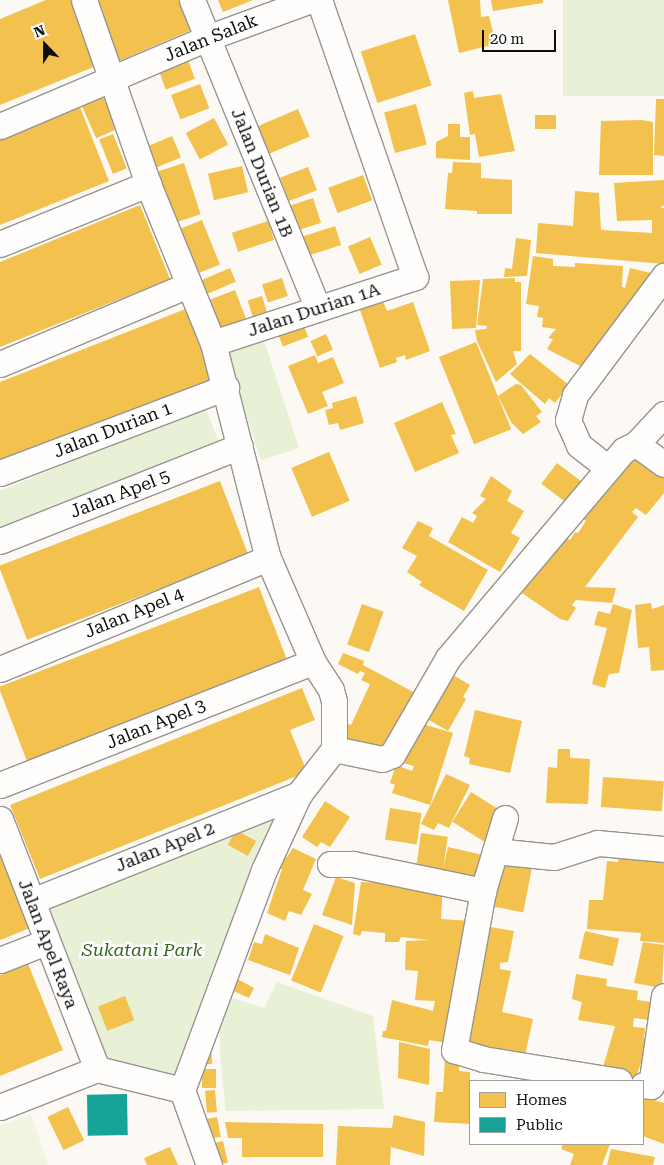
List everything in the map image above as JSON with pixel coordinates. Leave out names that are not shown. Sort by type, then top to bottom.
[{"type":"street","points":[[84,0],[148,184],[188,286],[213,343],[226,387],[268,558],[313,662],[332,696],[334,749],[299,794],[264,870],[182,1090],[210,1165]]},
{"type":"street","name":"Jalan Durian 1B","points":[[192,0],[317,307]]},
{"type":"street","name":"Jalan Salak","points":[[0,126],[207,38],[311,0]]},
{"type":"street","name":"Jalan Durian 1A","points":[[213,343],[317,307],[415,277],[319,0]]},
{"type":"street","points":[[0,244],[148,184]]},
{"type":"street","points":[[608,468],[579,445],[568,420],[575,395],[664,276]]},
{"type":"street","points":[[0,364],[188,286]]},
{"type":"street","name":"Jalan Durian 1","points":[[0,473],[226,387]]},
{"type":"street","points":[[334,749],[382,758],[392,755],[448,658],[608,468],[624,450],[636,444],[664,414]]},
{"type":"street","points":[[636,444],[664,464]]},
{"type":"street","name":"Jalan Apel 5","points":[[0,541],[240,446]]},
{"type":"street","name":"Jalan Apel 4","points":[[0,669],[268,558]]},
{"type":"street","name":"Jalan Apel 3","points":[[0,786],[313,662]]},
{"type":"street","name":"Jalan Apel 2","points":[[32,900],[299,794]]},
{"type":"street","points":[[505,818],[483,891],[454,1050],[483,1059],[613,1080]]},
{"type":"street","name":"Jalan Apel Raya","points":[[0,819],[97,1070]]},
{"type":"street","points":[[495,851],[554,857],[598,843],[664,849]]},
{"type":"street","points":[[330,864],[352,864],[483,891]]},
{"type":"street","points":[[0,960],[46,942]]},
{"type":"street","points":[[653,1087],[664,996]]},
{"type":"street","points":[[0,1107],[97,1070],[182,1090]]},
{"type":"green space","points":[[563,0],[664,0],[664,96],[563,96]]},
{"type":"green space","points":[[261,331],[299,448],[261,460],[223,343]]},
{"type":"green space","points":[[205,406],[221,448],[0,536],[0,491]]},
{"type":"green space","name":"Sukatani Park","points":[[299,794],[182,1090],[97,1069],[32,901]]},
{"type":"green space","points":[[277,982],[373,1016],[384,1109],[226,1111],[220,1057],[220,994],[264,1008]]},
{"type":"green space","points":[[31,1114],[48,1165],[0,1165],[0,1126]]},
{"type":"building: Homes","points":[[46,0],[75,0],[101,64],[0,105],[0,19]]},
{"type":"building: Homes","points":[[95,0],[186,0],[196,28],[119,61]]},
{"type":"building: Homes","points":[[218,0],[253,0],[223,12]]},
{"type":"building: Homes","points":[[448,0],[480,0],[481,17],[489,16],[496,44],[459,53]]},
{"type":"building: Homes","points":[[491,0],[543,0],[543,3],[493,11]]},
{"type":"building: Homes","points":[[415,34],[432,85],[377,103],[361,52]]},
{"type":"building: Homes","points":[[188,60],[195,79],[166,89],[159,71]]},
{"type":"building: Homes","points":[[200,84],[209,108],[180,119],[171,95]]},
{"type":"building: Homes","points":[[473,91],[474,98],[501,94],[515,151],[479,157],[475,134],[470,135],[464,93]]},
{"type":"building: Homes","points":[[103,97],[117,129],[96,138],[82,106]]},
{"type":"building: Homes","points":[[656,99],[664,99],[664,156],[654,155]]},
{"type":"building: Homes","points":[[416,104],[427,145],[395,153],[384,113]]},
{"type":"building: Homes","points":[[80,107],[109,181],[0,225],[0,139]]},
{"type":"building: Homes","points":[[298,109],[310,137],[267,155],[256,127]]},
{"type":"building: Homes","points":[[535,115],[556,115],[556,129],[535,129]]},
{"type":"building: Homes","points":[[214,118],[228,144],[200,160],[186,133]]},
{"type":"building: Homes","points":[[642,120],[653,122],[653,175],[599,175],[601,121]]},
{"type":"building: Homes","points":[[448,124],[460,124],[460,137],[470,137],[470,160],[436,158],[436,142],[448,136]]},
{"type":"building: Homes","points":[[113,134],[127,168],[113,174],[99,140]]},
{"type":"building: Homes","points":[[172,136],[181,157],[154,169],[145,147]]},
{"type":"building: Homes","points":[[453,162],[481,163],[481,178],[512,180],[512,214],[477,214],[477,211],[445,209],[448,173],[452,173]]},
{"type":"building: Homes","points":[[184,163],[201,214],[166,225],[150,174]]},
{"type":"building: Homes","points":[[242,166],[248,192],[214,200],[208,174]]},
{"type":"building: Homes","points":[[308,167],[317,190],[289,201],[280,178]]},
{"type":"building: Homes","points":[[363,175],[372,200],[337,213],[328,188]]},
{"type":"building: Homes","points":[[664,180],[664,205],[660,208],[664,208],[664,264],[536,253],[538,223],[573,226],[575,191],[599,193],[601,230],[652,233],[652,220],[617,221],[614,183]]},
{"type":"building: Homes","points":[[313,198],[321,223],[294,231],[286,207]]},
{"type":"building: Homes","points":[[140,205],[170,279],[0,347],[0,262]]},
{"type":"building: Homes","points":[[202,220],[220,265],[195,275],[177,230]]},
{"type":"building: Homes","points":[[268,221],[274,240],[238,252],[232,233]]},
{"type":"building: Homes","points":[[335,226],[341,245],[309,256],[303,237]]},
{"type":"building: Homes","points":[[370,237],[382,265],[360,274],[348,246]]},
{"type":"building: Homes","points":[[516,238],[531,240],[527,276],[504,277],[505,268],[512,269]]},
{"type":"building: Homes","points":[[533,256],[553,259],[553,266],[575,267],[575,263],[623,266],[622,287],[625,288],[630,268],[651,273],[584,368],[547,349],[553,339],[548,338],[556,329],[542,327],[543,318],[537,317],[539,306],[526,304]]},
{"type":"building: Homes","points":[[230,268],[236,282],[204,295],[198,282]]},
{"type":"building: Homes","points":[[282,278],[288,296],[268,303],[262,284]]},
{"type":"building: Homes","points":[[515,278],[515,282],[521,282],[521,351],[513,351],[517,364],[496,382],[477,341],[475,330],[486,329],[487,326],[477,325],[483,279]]},
{"type":"building: Homes","points":[[480,280],[476,328],[452,329],[450,281]]},
{"type":"building: Homes","points":[[235,290],[247,321],[214,333],[202,303]]},
{"type":"building: Homes","points":[[262,296],[268,316],[254,320],[248,300]]},
{"type":"building: Homes","points":[[381,296],[387,311],[413,302],[430,351],[406,360],[405,355],[396,358],[397,362],[380,368],[358,304]]},
{"type":"building: Homes","points":[[188,308],[217,382],[0,468],[0,382]]},
{"type":"building: Homes","points":[[302,321],[308,337],[283,347],[277,331]]},
{"type":"building: Homes","points":[[326,334],[333,350],[317,356],[310,341]]},
{"type":"building: Homes","points":[[476,342],[511,429],[474,444],[439,357]]},
{"type":"building: Homes","points":[[530,354],[569,385],[555,403],[549,398],[545,404],[510,374]]},
{"type":"building: Homes","points":[[315,355],[318,363],[333,357],[344,383],[322,392],[328,406],[308,414],[288,366]]},
{"type":"building: Homes","points":[[516,384],[521,385],[542,412],[536,416],[541,422],[523,434],[511,422],[498,396]]},
{"type":"building: Homes","points":[[356,396],[364,423],[340,430],[338,423],[329,425],[325,410],[333,408],[332,403]]},
{"type":"building: Homes","points":[[442,402],[456,434],[451,435],[459,453],[415,472],[394,423]]},
{"type":"building: Homes","points":[[329,452],[350,501],[312,517],[291,468]]},
{"type":"building: Homes","points":[[633,452],[664,476],[664,493],[646,515],[636,508],[632,512],[638,517],[585,587],[616,588],[612,603],[576,600],[572,605],[576,608],[568,621],[560,619],[522,593],[526,587],[521,583],[562,536],[570,540],[575,532],[578,533],[586,521],[579,517]]},
{"type":"building: Homes","points":[[557,463],[586,485],[570,505],[541,484]]},
{"type":"building: Homes","points":[[491,476],[512,491],[507,501],[524,511],[511,533],[520,538],[500,572],[448,542],[462,517],[473,523],[477,516],[472,513],[486,499],[480,496]]},
{"type":"building: Homes","points":[[220,481],[248,555],[27,640],[0,565]]},
{"type":"building: Homes","points":[[418,521],[433,528],[429,536],[488,570],[464,611],[419,585],[422,582],[407,572],[417,556],[402,548]]},
{"type":"building: Homes","points":[[259,587],[287,661],[27,761],[0,686]]},
{"type":"building: Homes","points":[[651,603],[652,609],[664,605],[664,670],[651,671],[649,647],[638,648],[635,605]]},
{"type":"building: Homes","points":[[362,604],[384,612],[369,652],[347,644]]},
{"type":"building: Homes","points":[[613,604],[632,610],[619,673],[609,674],[605,688],[592,684],[607,628],[594,625],[598,611],[610,614]]},
{"type":"building: Homes","points":[[343,653],[364,661],[363,665],[417,694],[378,755],[342,739],[344,722],[351,725],[370,684],[361,680],[365,673],[360,671],[358,674],[338,664]]},
{"type":"building: Homes","points":[[453,675],[470,685],[463,697],[466,699],[448,731],[429,720],[426,725],[453,733],[430,805],[392,793],[395,785],[390,783],[396,765],[412,771],[414,766],[399,762]]},
{"type":"building: Homes","points":[[302,688],[315,720],[290,730],[307,772],[40,879],[10,805]]},
{"type":"building: Homes","points":[[475,710],[522,721],[510,773],[469,764],[470,758],[464,756]]},
{"type":"building: Homes","points":[[558,749],[570,749],[570,758],[590,759],[588,804],[546,803],[548,767],[557,768]]},
{"type":"building: Homes","points":[[446,774],[470,785],[449,828],[438,823],[434,830],[421,824]]},
{"type":"building: Homes","points":[[603,777],[664,781],[662,811],[601,807]]},
{"type":"building: Homes","points":[[471,792],[506,814],[487,843],[452,822]]},
{"type":"building: Homes","points":[[325,801],[350,817],[330,847],[321,842],[317,847],[302,837]]},
{"type":"building: Homes","points":[[390,808],[422,813],[417,845],[385,840]]},
{"type":"building: Homes","points":[[236,830],[256,841],[248,856],[228,845]]},
{"type":"building: Homes","points":[[421,833],[448,837],[442,876],[415,873]]},
{"type":"building: Homes","points":[[448,847],[483,855],[477,881],[442,873]]},
{"type":"building: Homes","points":[[293,848],[316,859],[303,890],[312,894],[301,915],[289,911],[285,921],[267,913],[282,869],[278,868],[283,855],[287,857]]},
{"type":"building: Homes","points":[[0,851],[30,928],[0,940]]},
{"type":"building: Homes","points":[[619,855],[664,863],[664,943],[640,941],[641,933],[587,929],[589,900],[603,900],[607,861],[618,862]]},
{"type":"building: Homes","points":[[500,859],[532,865],[523,912],[491,906]]},
{"type":"building: Homes","points":[[336,877],[355,883],[352,925],[322,915]]},
{"type":"building: Homes","points":[[361,882],[443,885],[441,919],[471,921],[454,1044],[429,1040],[428,1046],[382,1037],[383,1031],[386,1031],[392,1000],[433,1011],[435,1001],[415,1000],[418,971],[405,970],[406,941],[430,940],[401,937],[399,942],[385,942],[385,933],[362,931],[360,936],[353,934]]},
{"type":"building: Homes","points":[[314,924],[344,936],[321,993],[291,981]]},
{"type":"building: Homes","points":[[490,927],[514,931],[508,962],[500,963],[500,969],[511,971],[502,1012],[533,1019],[524,1060],[457,1046],[480,940],[487,941]]},
{"type":"building: Homes","points":[[585,931],[619,939],[613,966],[579,958]]},
{"type":"building: Homes","points":[[265,934],[299,948],[290,975],[248,960],[254,942],[262,944]]},
{"type":"building: Homes","points":[[643,942],[664,945],[662,988],[634,983]]},
{"type":"building: Homes","points":[[28,964],[63,1050],[0,1076],[0,975]]},
{"type":"building: Homes","points":[[226,973],[254,988],[249,998],[220,985]]},
{"type":"building: Homes","points":[[576,974],[607,979],[606,986],[638,991],[637,1000],[652,1002],[649,1020],[634,1018],[633,1027],[645,1028],[644,1038],[653,1039],[648,1059],[640,1065],[636,1078],[617,1072],[601,1074],[615,1026],[578,1020],[582,1002],[572,999]]},
{"type":"building: Homes","points":[[125,996],[134,1020],[107,1031],[98,1006]]},
{"type":"building: Homes","points":[[211,1041],[212,1064],[200,1065]]},
{"type":"building: Homes","points":[[399,1042],[430,1049],[429,1085],[398,1078]]},
{"type":"building: Homes","points":[[445,1058],[459,1059],[459,1071],[470,1072],[469,1124],[434,1122],[436,1092],[443,1092]]},
{"type":"building: Homes","points":[[202,1069],[216,1069],[216,1088],[202,1088]]},
{"type":"building: Homes","points":[[215,1090],[217,1112],[207,1113],[205,1091]]},
{"type":"building: Homes","points":[[644,1092],[658,1095],[656,1101],[664,1103],[664,1144],[644,1136]]},
{"type":"building: Homes","points":[[68,1107],[84,1140],[64,1150],[47,1117]]},
{"type":"building: Homes","points":[[394,1115],[425,1122],[424,1156],[391,1147],[390,1165],[336,1165],[338,1126],[392,1128]]},
{"type":"building: Homes","points":[[217,1117],[221,1137],[211,1139],[207,1119]]},
{"type":"building: Homes","points":[[225,1122],[323,1124],[323,1157],[242,1157],[242,1138],[228,1138]]},
{"type":"building: Homes","points":[[223,1141],[228,1162],[219,1164],[214,1143]]},
{"type":"building: Homes","points":[[563,1145],[610,1145],[602,1165],[570,1165],[574,1154],[561,1149]]},
{"type":"building: Homes","points":[[170,1147],[178,1165],[147,1165],[144,1158]]},
{"type":"building: Homes","points":[[611,1149],[655,1157],[653,1165],[607,1165]]},
{"type":"building: Public","points":[[127,1094],[128,1135],[88,1136],[87,1095]]}]
